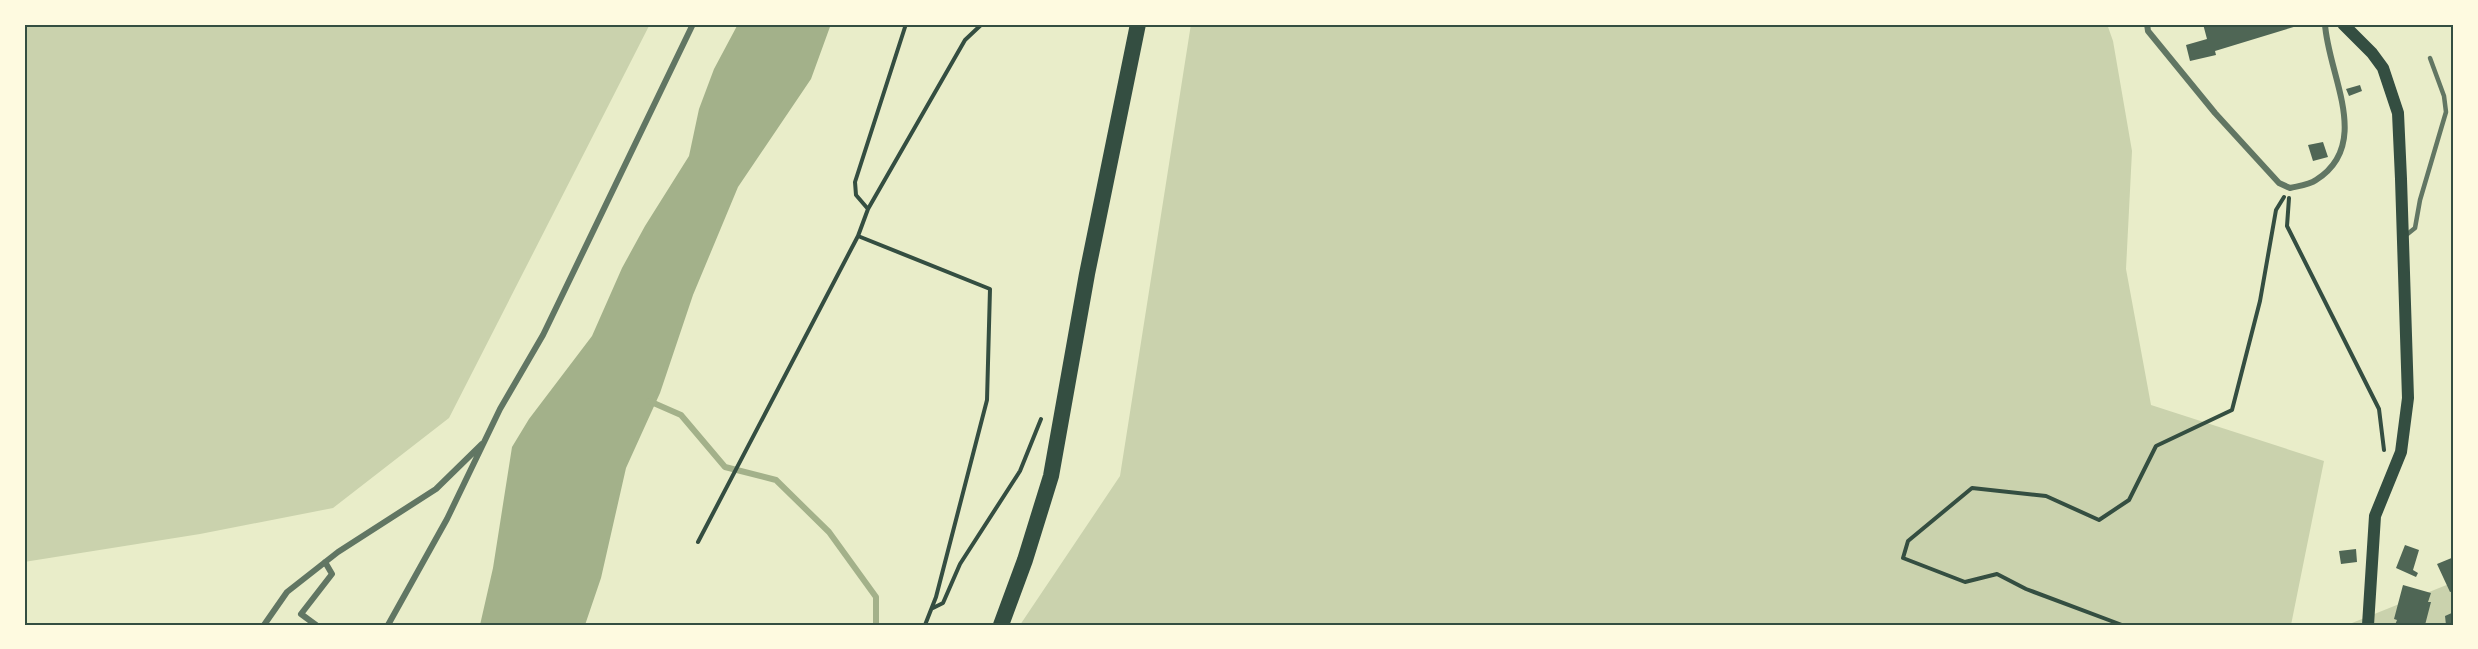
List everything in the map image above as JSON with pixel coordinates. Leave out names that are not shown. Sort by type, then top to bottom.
[{"type":"highway","points":[[1001,625],[1025,560],[1051,476],[1089,262],[1138,24]]},
{"type":"main road","points":[[2348,26],[2383,68],[2398,113],[2403,238],[2408,398],[2401,452],[2375,516],[2368,625]]},
{"type":"street","points":[[388,625],[447,519],[500,409],[543,335],[693,24]]},
{"type":"street","points":[[2147,24],[2148,31],[2215,113],[2279,183],[2290,188],[2315,181],[2339,158],[2344,147],[2346,131],[2339,87],[2326,44],[2325,24]]},
{"type":"street","points":[[264,625],[287,592],[325,562],[436,489],[487,439]]},
{"type":"street","points":[[316,625],[301,614],[332,574],[325,562]]},
{"type":"lane","points":[[2403,238],[2415,228],[2420,200],[2446,112],[2444,96],[2430,58]]},
{"type":"path","points":[[868,209],[856,195],[855,182],[906,24]]},
{"type":"path","points":[[698,542],[858,236],[868,209],[965,40],[982,24]]},
{"type":"path","points":[[2290,188],[2287,226],[2379,409],[2385,458]]},
{"type":"path","points":[[2122,625],[2026,589],[1997,574],[1965,582],[1903,558],[1908,541],[1972,488],[2046,496],[2099,520],[2129,500],[2156,446],[2232,410],[2260,301],[2276,210],[2290,188]]},
{"type":"path","points":[[858,236],[990,289],[987,400],[932,608],[925,625]]},
{"type":"path","points":[[932,608],[943,603],[960,564],[1020,471],[1048,404],[1065,400]]},
{"type":"shaded area","points":[[24,24],[650,24],[449,418],[333,508],[200,534],[24,562]]},
{"type":"shaded area","points":[[738,24],[831,24],[811,79],[738,187],[693,295],[660,393],[626,468],[601,578],[585,625],[480,625],[493,568],[512,447],[529,419],[592,336],[622,268],[645,226],[689,156],[699,109],[714,69]]},
{"type":"shaded area","points":[[1191,24],[2107,24],[2113,41],[2132,151],[2126,269],[2151,405],[2324,461],[2291,625],[1020,625],[1120,476]]},
{"type":"shaded area","points":[[2454,582],[2454,625],[2347,625]]},
{"type":"building","points":[[2203,24],[2296,24],[2297,26],[2215,51],[2216,55],[2190,61],[2186,45],[2207,39]]},
{"type":"building","points":[[2360,85],[2362,91],[2349,96],[2346,89]]},
{"type":"building","points":[[2323,142],[2328,157],[2313,161],[2308,145]]},
{"type":"building","points":[[2405,545],[2419,550],[2413,570],[2418,573],[2416,577],[2396,568]]},
{"type":"building","points":[[2356,549],[2357,562],[2341,564],[2339,551]]},
{"type":"building","points":[[2454,557],[2454,591],[2450,592],[2437,564]]},
{"type":"building","points":[[2403,585],[2431,593],[2425,625],[2395,625],[2397,620],[2394,619]]},
{"type":"building","points":[[2454,612],[2454,625],[2446,625],[2445,616]]},
{"type":"waterway","points":[[649,401],[681,415],[725,467],[776,480],[829,532],[876,597],[876,625]]}]
